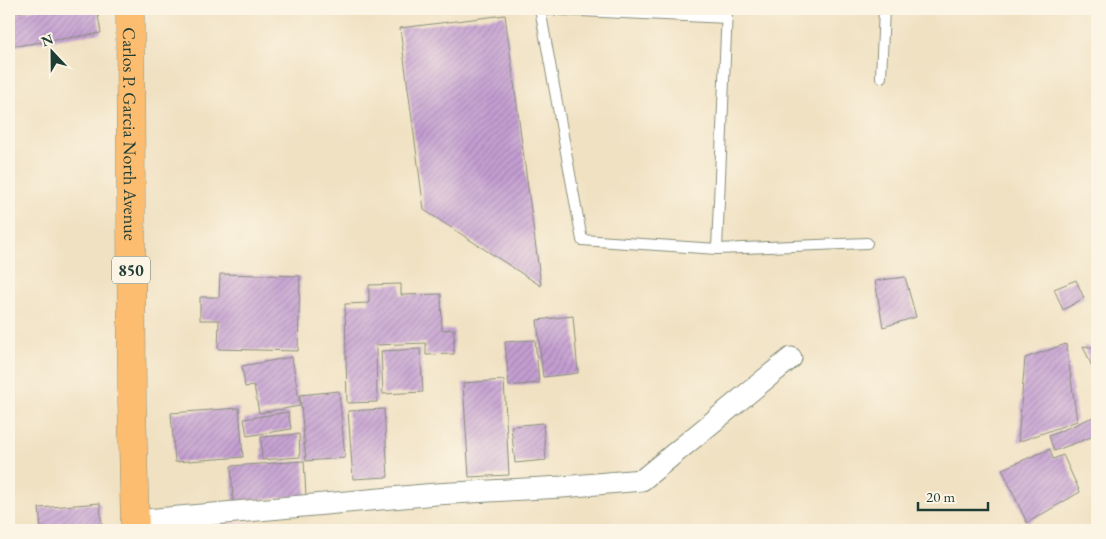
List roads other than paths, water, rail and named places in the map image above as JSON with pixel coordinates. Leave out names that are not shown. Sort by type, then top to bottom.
[{"type":"main road","name":"Carlos P. Garcia North Avenue","points":[[130,9],[132,401],[135,526]]},
{"type":"street","points":[[135,526],[436,494],[562,487],[642,480],[792,358]]},
{"type":"lane","points":[[717,249],[727,13],[540,9],[582,240],[717,249],[867,243]]},
{"type":"lane","points":[[881,76],[884,9]]}]
